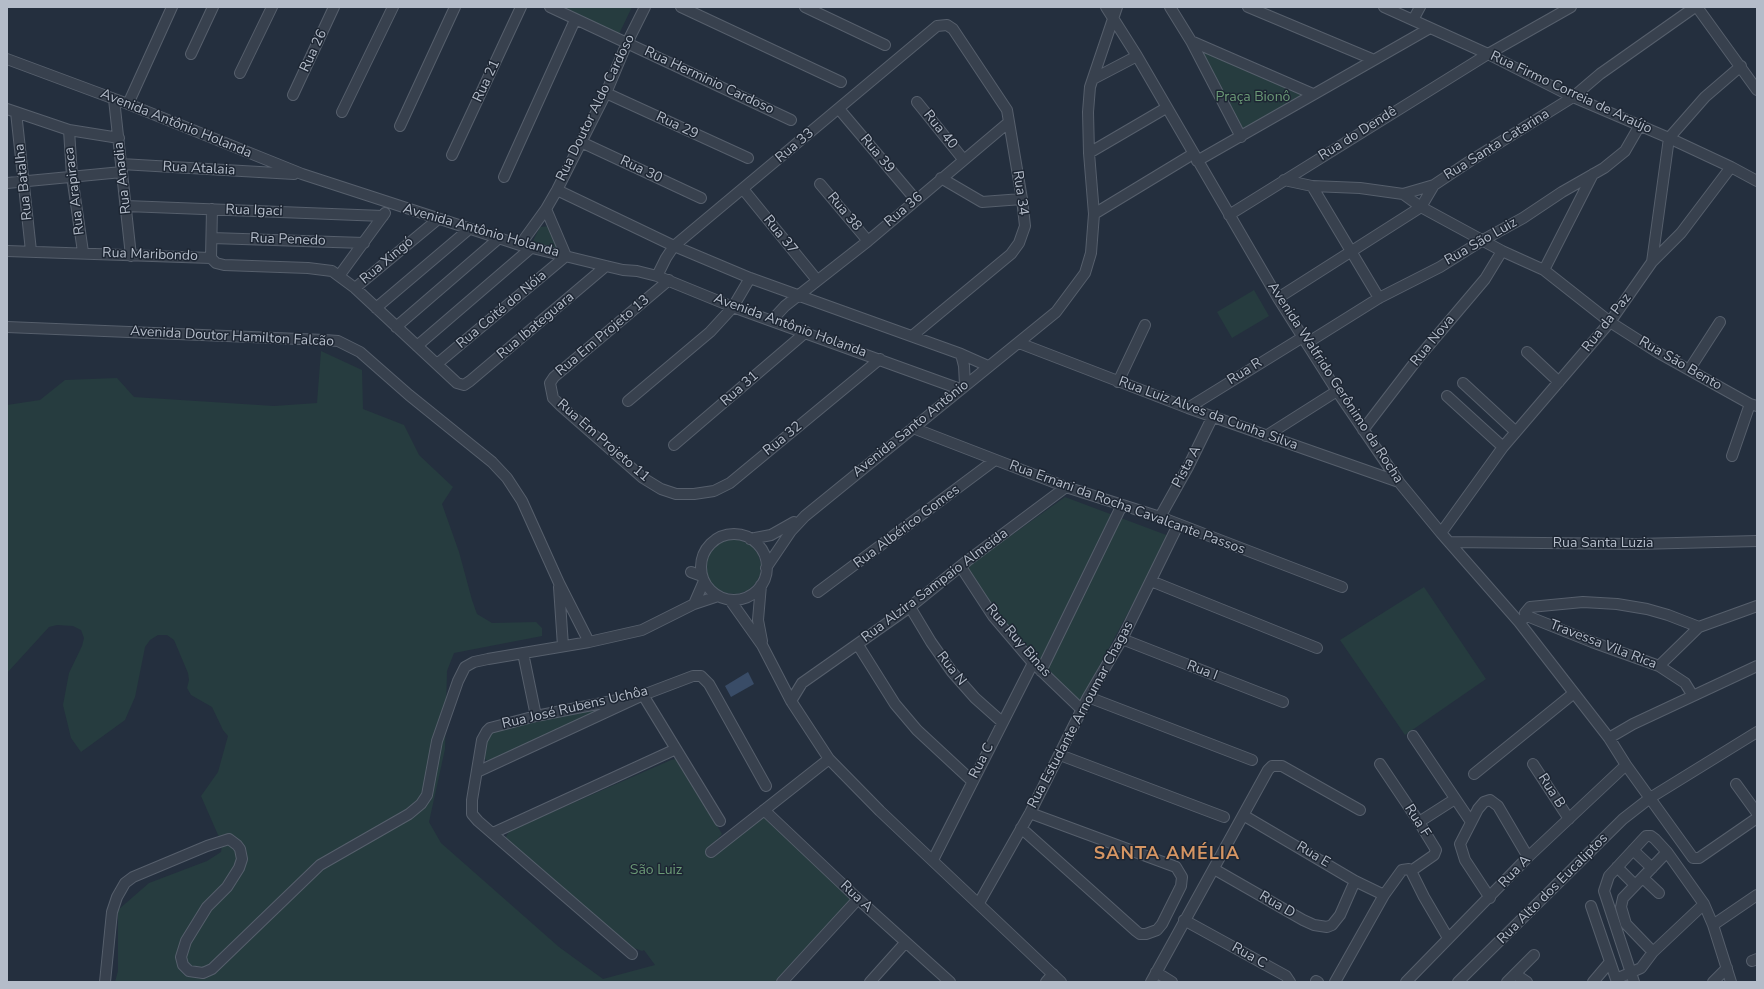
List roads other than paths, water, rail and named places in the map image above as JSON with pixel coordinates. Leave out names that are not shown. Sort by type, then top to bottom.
[{"type":"street","points":[[128,104],[172,7]]},
{"type":"street","points":[[191,54],[213,7]]},
{"type":"street","points":[[240,73],[272,7]]},
{"type":"street","name":"Rua 26","points":[[293,95],[334,7]]},
{"type":"street","points":[[342,112],[393,7]]},
{"type":"street","points":[[400,126],[455,7]]},
{"type":"street","name":"Rua 21","points":[[452,155],[521,7]]},
{"type":"street","name":"Rua Herminio Cardoso","points":[[550,7],[791,120]]},
{"type":"street","name":"Rua Doutor Aldo Cardoso","points":[[520,245],[558,190],[606,93],[627,43],[646,7]]},
{"type":"street","points":[[682,7],[841,82]]},
{"type":"street","points":[[805,7],[884,45]]},
{"type":"street","points":[[1106,7],[1113,18]]},
{"type":"street","name":"Avenida Santo Antônio","points":[[766,568],[791,531],[805,516],[1056,312],[1085,273],[1091,253],[1094,214],[1089,153],[1088,112],[1090,87],[1117,7]]},
{"type":"street","points":[[1170,7],[1191,41],[1241,137]]},
{"type":"street","points":[[1248,7],[1372,59]]},
{"type":"street","name":"Rua Firmo Correia de Araújo","points":[[1384,7],[1488,54],[1573,97],[1669,138],[1757,181]]},
{"type":"street","points":[[1413,20],[1420,7]]},
{"type":"street","name":"Rua do Dendê","points":[[1229,215],[1488,54],[1571,7]]},
{"type":"street","points":[[1696,7],[1741,66],[1757,90]]},
{"type":"street","name":"Rua Santa Catarina","points":[[1403,194],[1434,185],[1573,97],[1600,74],[1696,7]]},
{"type":"street","name":"Avenida Walfrido Gerônimo da Rocha","points":[[1113,18],[1278,298],[1363,430],[1399,482],[1441,533],[1523,619],[1574,693],[1609,738],[1626,765],[1693,858],[1699,858],[1757,818]]},
{"type":"street","points":[[504,177],[575,20]]},
{"type":"street","name":"Rua 33","points":[[657,276],[674,246],[937,26],[942,25]]},
{"type":"street","name":"Rua 34","points":[[912,336],[1011,254],[1019,243],[1025,226],[1007,110],[953,29],[942,25]]},
{"type":"street","points":[[1094,214],[1195,158],[1241,137],[1372,59],[1430,28]]},
{"type":"street","points":[[1106,37],[1123,34]]},
{"type":"street","points":[[1191,41],[1313,94]]},
{"type":"street","points":[[1093,79],[1136,56]]},
{"type":"street","name":"Avenida Antônio Holanda","points":[[7,59],[128,104],[302,174],[391,205],[468,230],[531,248],[606,266],[657,276],[733,307],[962,387]]},
{"type":"street","points":[[1669,138],[1705,97],[1741,66]]},
{"type":"street","name":"Rua 29","points":[[606,93],[748,158]]},
{"type":"street","name":"Rua Anadia","points":[[114,99],[131,256]]},
{"type":"street","name":"Rua 40","points":[[917,102],[964,159]]},
{"type":"street","points":[[1089,153],[1166,108]]},
{"type":"street","name":"Rua 39","points":[[839,109],[916,200]]},
{"type":"street","points":[[12,110],[69,130],[119,138]]},
{"type":"street","name":"Rua Batalha","points":[[12,110],[24,181],[32,252]]},
{"type":"street","name":"Rua 36","points":[[772,320],[798,295],[868,240],[1009,122]]},
{"type":"street","name":"Rua São Luiz","points":[[1305,340],[1379,298],[1440,266],[1523,218],[1604,168],[1625,151],[1640,125]]},
{"type":"street","name":"Rua Arapiraca","points":[[69,130],[72,176],[83,252]]},
{"type":"street","name":"Rua da Paz","points":[[1652,262],[1669,138]]},
{"type":"street","name":"Rua 30","points":[[581,142],[701,198]]},
{"type":"street","name":"Rua da Paz","points":[[1441,533],[1503,447],[1610,322],[1652,262],[1681,233],[1731,167]]},
{"type":"street","name":"Rua Atalaia","points":[[7,183],[72,176],[121,168],[302,174]]},
{"type":"street","points":[[1544,270],[1593,174]]},
{"type":"street","points":[[941,178],[982,202],[1022,199]]},
{"type":"street","points":[[1284,180],[1312,186],[1360,188],[1403,194]]},
{"type":"street","name":"Rua 38","points":[[820,184],[868,240]]},
{"type":"street","name":"Rua Santa Catarina","points":[[1278,298],[1421,207],[1434,185]]},
{"type":"street","points":[[1312,186],[1379,298]]},
{"type":"street","name":"Rua 37","points":[[743,189],[817,280]]},
{"type":"street","points":[[558,190],[674,246],[750,278],[961,354],[988,366]]},
{"type":"street","name":"Rua São Bento","points":[[1403,194],[1421,207],[1502,251],[1544,270],[1610,322],[1657,352],[1754,405],[1732,456]]},
{"type":"street","points":[[339,276],[391,205]]},
{"type":"street","name":"Rua Igaci","points":[[126,206],[383,216]]},
{"type":"street","points":[[211,258],[212,209]]},
{"type":"street","points":[[546,209],[566,256]]},
{"type":"street","name":"Rua Xingó","points":[[355,288],[437,220]]},
{"type":"street","points":[[376,308],[468,230]]},
{"type":"street","name":"Rua Penedo","points":[[212,238],[364,243]]},
{"type":"street","points":[[396,327],[498,239]]},
{"type":"street","points":[[417,346],[531,248]]},
{"type":"street","name":"Rua Maribondo","points":[[7,251],[83,252],[131,256],[211,258],[216,263],[224,265],[308,268],[332,271],[355,288],[458,383],[464,385]]},
{"type":"street","name":"Rua Nova","points":[[1363,430],[1419,357],[1484,279],[1502,251]]},
{"type":"street","name":"Rua Coité do Nóia","points":[[437,364],[566,256]]},
{"type":"street","name":"Rua Ibateguara","points":[[464,385],[606,266]]},
{"type":"street","points":[[628,401],[710,332],[733,307],[750,278]]},
{"type":"street","name":"Rua Em Projeto 13","points":[[553,398],[550,390],[550,383],[554,377],[669,280]]},
{"type":"street","points":[[1689,370],[1720,322]]},
{"type":"street","points":[[1118,382],[1145,325]]},
{"type":"street","name":"Avenida Doutor Hamilton Falcão","points":[[7,327],[338,341],[360,352],[409,395],[492,462],[507,478],[522,501],[559,583],[589,642]]},
{"type":"street","name":"Rua 31","points":[[674,445],[806,332]]},
{"type":"street","name":"Rua R","points":[[1188,408],[1305,340]]},
{"type":"street","name":"Rua Luiz Alves da Cunha Silva","points":[[1019,342],[1118,382],[1188,408],[1399,482]]},
{"type":"street","points":[[1526,352],[1559,382]]},
{"type":"street","points":[[961,354],[964,366],[962,387]]},
{"type":"street","name":"Rua 32","points":[[676,494],[694,494],[714,491],[730,483],[880,359]]},
{"type":"street","points":[[1463,383],[1516,432]]},
{"type":"street","points":[[1266,436],[1337,391]]},
{"type":"street","points":[[1447,396],[1503,447]]},
{"type":"street","name":"Rua Em Projeto 11","points":[[553,398],[643,478],[661,489],[676,494]]},
{"type":"street","name":"Pista A","points":[[1160,517],[1188,467],[1213,416]]},
{"type":"street","name":"Rua Ernani da Rocha Cavalcante Passos","points":[[913,428],[1066,487],[1160,517],[1342,587]]},
{"type":"street","name":"Rua Albérico Gomes","points":[[818,592],[995,460]]},
{"type":"street","name":"Rua Alzira Sampaio Almeida","points":[[791,701],[802,683],[910,607],[1066,487]]},
{"type":"street","points":[[1041,671],[1122,505]]},
{"type":"street","name":"Avenida Santo Antônio","points":[[750,539],[771,535],[805,516]]},
{"type":"street","name":"Rua Estudante Arnoumar Chagas","points":[[979,904],[1030,813],[1088,697],[1122,639],[1178,525]]},
{"type":"street","points":[[761,585],[748,597],[730,600],[718,596],[710,590],[703,578],[701,565],[703,554],[714,541],[729,535],[740,535],[750,539],[762,551],[766,560],[766,568],[761,585],[758,620],[762,645]]},
{"type":"street","name":"Rua Santa Luzia","points":[[1449,542],[1637,544],[1757,541]]},
{"type":"street","name":"Rua Ruy Binas","points":[[961,567],[993,616],[1033,663],[1082,710]]},
{"type":"street","points":[[691,572],[703,578]]},
{"type":"street","points":[[694,604],[703,578]]},
{"type":"street","points":[[1151,581],[1317,648]]},
{"type":"street","name":"Avenida Doutor Hamilton Falcão","points":[[559,583],[563,646]]},
{"type":"street","points":[[105,982],[112,912],[117,897],[125,883],[133,877],[207,846],[228,839],[237,845],[242,859],[239,868],[227,887],[207,907],[186,941],[181,957],[183,965],[189,971],[193,973],[203,973],[212,968],[320,864],[350,846],[385,829],[409,814],[421,804],[427,795],[437,740],[458,681],[465,666],[474,662],[488,659],[589,642],[642,630],[694,604],[718,596]]},
{"type":"street","points":[[730,600],[762,645],[791,701],[829,759],[880,811],[979,904],[1050,978],[1061,982]]},
{"type":"street","name":"Travessa Vila Rica","points":[[1693,696],[1685,683],[1660,666],[1523,619],[1526,611],[1533,606],[1583,602],[1617,604],[1668,615],[1699,627]]},
{"type":"street","points":[[1660,666],[1699,627],[1757,606]]},
{"type":"street","name":"Rua N","points":[[910,607],[931,642],[952,672],[975,698],[1002,722]]},
{"type":"street","name":"Rua I","points":[[1122,639],[1283,702]]},
{"type":"street","points":[[858,645],[895,704],[917,730],[972,781]]},
{"type":"street","points":[[523,653],[536,716]]},
{"type":"street","name":"Rua C","points":[[933,860],[1033,663]]},
{"type":"street","points":[[1609,738],[1633,724],[1757,666]]},
{"type":"street","name":"Rua José Rubens Uchôa","points":[[477,772],[482,740],[490,728],[536,716],[643,695],[693,676],[701,676],[709,684],[766,786]]},
{"type":"street","name":"Rua Alzira Sampaio Almeida","points":[[782,685],[802,683]]},
{"type":"street","points":[[1474,774],[1574,693]]},
{"type":"street","points":[[632,954],[478,821],[472,814],[472,800],[477,772],[643,695],[720,821]]},
{"type":"street","points":[[1088,697],[1252,760]]},
{"type":"street","name":"Rua Alto dos Eucaliptos","points":[[1458,982],[1623,819],[1650,798],[1757,732]]},
{"type":"street","points":[[1413,736],[1471,822]]},
{"type":"street","points":[[493,833],[676,749]]},
{"type":"street","points":[[1060,755],[1224,817]]},
{"type":"street","points":[[711,852],[829,759]]},
{"type":"street","name":"Rua F","points":[[1335,982],[1384,895],[1406,870],[1434,855],[1436,850],[1380,764]]},
{"type":"street","name":"Rua B","points":[[1533,764],[1569,819]]},
{"type":"street","name":"Rua A","points":[[1406,982],[1448,938],[1490,898],[1528,857],[1626,765]]},
{"type":"street","points":[[1150,982],[1268,770],[1272,766],[1282,766],[1360,810]]},
{"type":"street","points":[[1736,784],[1757,813]]},
{"type":"street","points":[[1419,822],[1455,799]]},
{"type":"street","points":[[1490,898],[1465,860],[1460,844],[1478,809],[1484,802],[1490,800],[1498,806],[1528,857]]},
{"type":"street","name":"Rua A","points":[[764,810],[905,943],[950,982]]},
{"type":"street","points":[[1021,828],[1140,934],[1146,934],[1158,930],[1181,886],[1182,877],[1176,867],[1030,813]]},
{"type":"street","name":"Rua E","points":[[1243,815],[1355,881],[1384,895]]},
{"type":"street","points":[[1632,977],[1604,890],[1608,876],[1646,836],[1651,836],[1667,852],[1704,904],[1713,925],[1731,982]]},
{"type":"street","points":[[1633,850],[1652,868]]},
{"type":"street","points":[[1653,952],[1626,924],[1621,906],[1623,898],[1667,852]]},
{"type":"street","points":[[1617,867],[1659,893]]},
{"type":"street","name":"Rua D","points":[[1214,869],[1314,925],[1327,927],[1332,925],[1340,915],[1355,881]]},
{"type":"street","points":[[1406,870],[1448,938]]},
{"type":"street","points":[[1713,925],[1757,895]]},
{"type":"street","points":[[782,982],[858,899]]},
{"type":"street","points":[[1591,906],[1617,980],[1632,977],[1653,952],[1704,904]]},
{"type":"street","name":"Rua C","points":[[1184,920],[1286,976],[1290,982]]},
{"type":"street","points":[[1615,926],[1618,923],[1626,924]]},
{"type":"street","points":[[870,982],[905,943]]},
{"type":"street","points":[[1507,982],[1534,955]]},
{"type":"street","points":[[1593,982],[1610,962]]},
{"type":"street","points":[[1713,982],[1727,968]]},
{"type":"street","points":[[1156,972],[1172,982]]},
{"type":"street","points":[[1515,974],[1527,982]]},
{"type":"water","points":[[748,672],[754,684],[731,697],[725,686]]},
{"type":"district","name":"SANTA AMÉLIA","points":[[1167,855]]},
{"type":"park label","name":"Praça Bionô","points":[[1253,98]]},
{"type":"park label","name":"São Luiz","points":[[656,871]]}]
